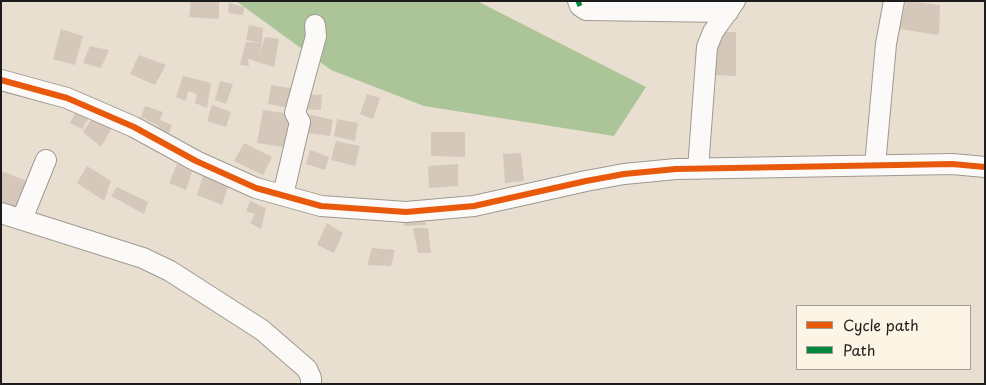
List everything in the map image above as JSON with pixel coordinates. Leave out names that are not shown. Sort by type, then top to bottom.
[{"type":"street","points":[[578,1],[580,6],[586,10],[732,6]]},
{"type":"street","points":[[875,165],[886,44],[894,1]]},
{"type":"street","points":[[698,169],[707,47],[713,32],[732,6]]},
{"type":"street","points":[[283,195],[300,122],[295,113],[316,36],[316,25]]},
{"type":"street","points":[[1,80],[67,98],[134,127],[196,161],[256,188],[321,206],[406,212],[474,206],[624,174],[676,169],[952,164],[985,167]]},
{"type":"street","points":[[22,219],[46,160]]},
{"type":"street","points":[[1,213],[143,258],[170,271],[262,330],[307,369],[311,378],[311,384]]},
{"type":"green space","points":[[236,1],[477,1],[646,87],[614,136],[424,106],[331,70]]},
{"type":"building","points":[[191,1],[219,1],[219,19],[189,17]]},
{"type":"building","points":[[906,1],[940,5],[939,35],[899,29]]},
{"type":"building","points":[[229,3],[244,7],[243,15],[228,13]]},
{"type":"building","points":[[249,25],[263,28],[262,43],[246,40]]},
{"type":"building","points":[[61,29],[83,36],[75,65],[53,59]]},
{"type":"building","points":[[713,32],[736,32],[736,76],[713,75]]},
{"type":"building","points":[[265,37],[279,39],[274,67],[248,59],[249,66],[240,65],[246,42],[262,43],[258,58]]},
{"type":"building","points":[[90,46],[109,50],[101,68],[83,63]]},
{"type":"building","points":[[139,55],[166,65],[155,85],[130,74]]},
{"type":"building","points":[[183,76],[211,83],[207,108],[195,103],[197,94],[188,91],[186,101],[176,97]]},
{"type":"building","points":[[220,81],[233,84],[226,104],[215,100]]},
{"type":"building","points":[[271,85],[297,89],[293,109],[268,104]]},
{"type":"building","points":[[304,94],[322,95],[321,110],[303,109]]},
{"type":"building","points":[[367,94],[380,98],[373,119],[360,114]]},
{"type":"building","points":[[212,105],[231,112],[226,127],[207,121]]},
{"type":"building","points":[[79,106],[92,113],[82,129],[70,123]]},
{"type":"building","points":[[145,106],[163,112],[160,120],[172,125],[169,134],[157,130],[159,126],[141,117]]},
{"type":"building","points":[[263,110],[296,115],[290,148],[257,143]]},
{"type":"building","points":[[303,113],[333,120],[330,136],[300,132]]},
{"type":"building","points":[[95,114],[113,126],[101,147],[83,132]]},
{"type":"building","points":[[337,119],[358,123],[355,141],[334,136]]},
{"type":"building","points":[[431,132],[465,132],[465,157],[431,156]]},
{"type":"building","points":[[336,141],[360,146],[355,166],[331,160]]},
{"type":"building","points":[[244,143],[272,157],[263,175],[234,161]]},
{"type":"building","points":[[310,150],[329,157],[325,170],[306,164]]},
{"type":"building","points":[[521,153],[524,181],[505,183],[503,154]]},
{"type":"building","points":[[177,164],[192,172],[186,190],[169,183]]},
{"type":"building","points":[[458,164],[458,186],[429,188],[428,166]]},
{"type":"building","points":[[87,166],[111,181],[104,201],[77,183]]},
{"type":"building","points":[[1,171],[30,182],[19,214],[1,208]]},
{"type":"building","points":[[204,173],[229,184],[222,205],[197,195]]},
{"type":"building","points":[[117,187],[148,202],[144,214],[111,196]]},
{"type":"building","points":[[250,201],[266,208],[261,229],[250,223],[255,214],[246,211]]},
{"type":"building","points":[[403,216],[424,218],[426,225],[404,226]]},
{"type":"building","points":[[327,223],[343,233],[334,253],[317,245]]},
{"type":"building","points":[[413,228],[428,228],[431,253],[418,253]]},
{"type":"building","points":[[372,248],[395,250],[391,266],[367,265]]},
{"type":"marked path","points":[[578,1],[580,6]]},
{"type":"cycle path","points":[[1,80],[67,98],[134,127],[196,161],[256,188],[321,206],[406,212],[474,206],[624,174],[676,169],[952,164],[985,167]]}]
